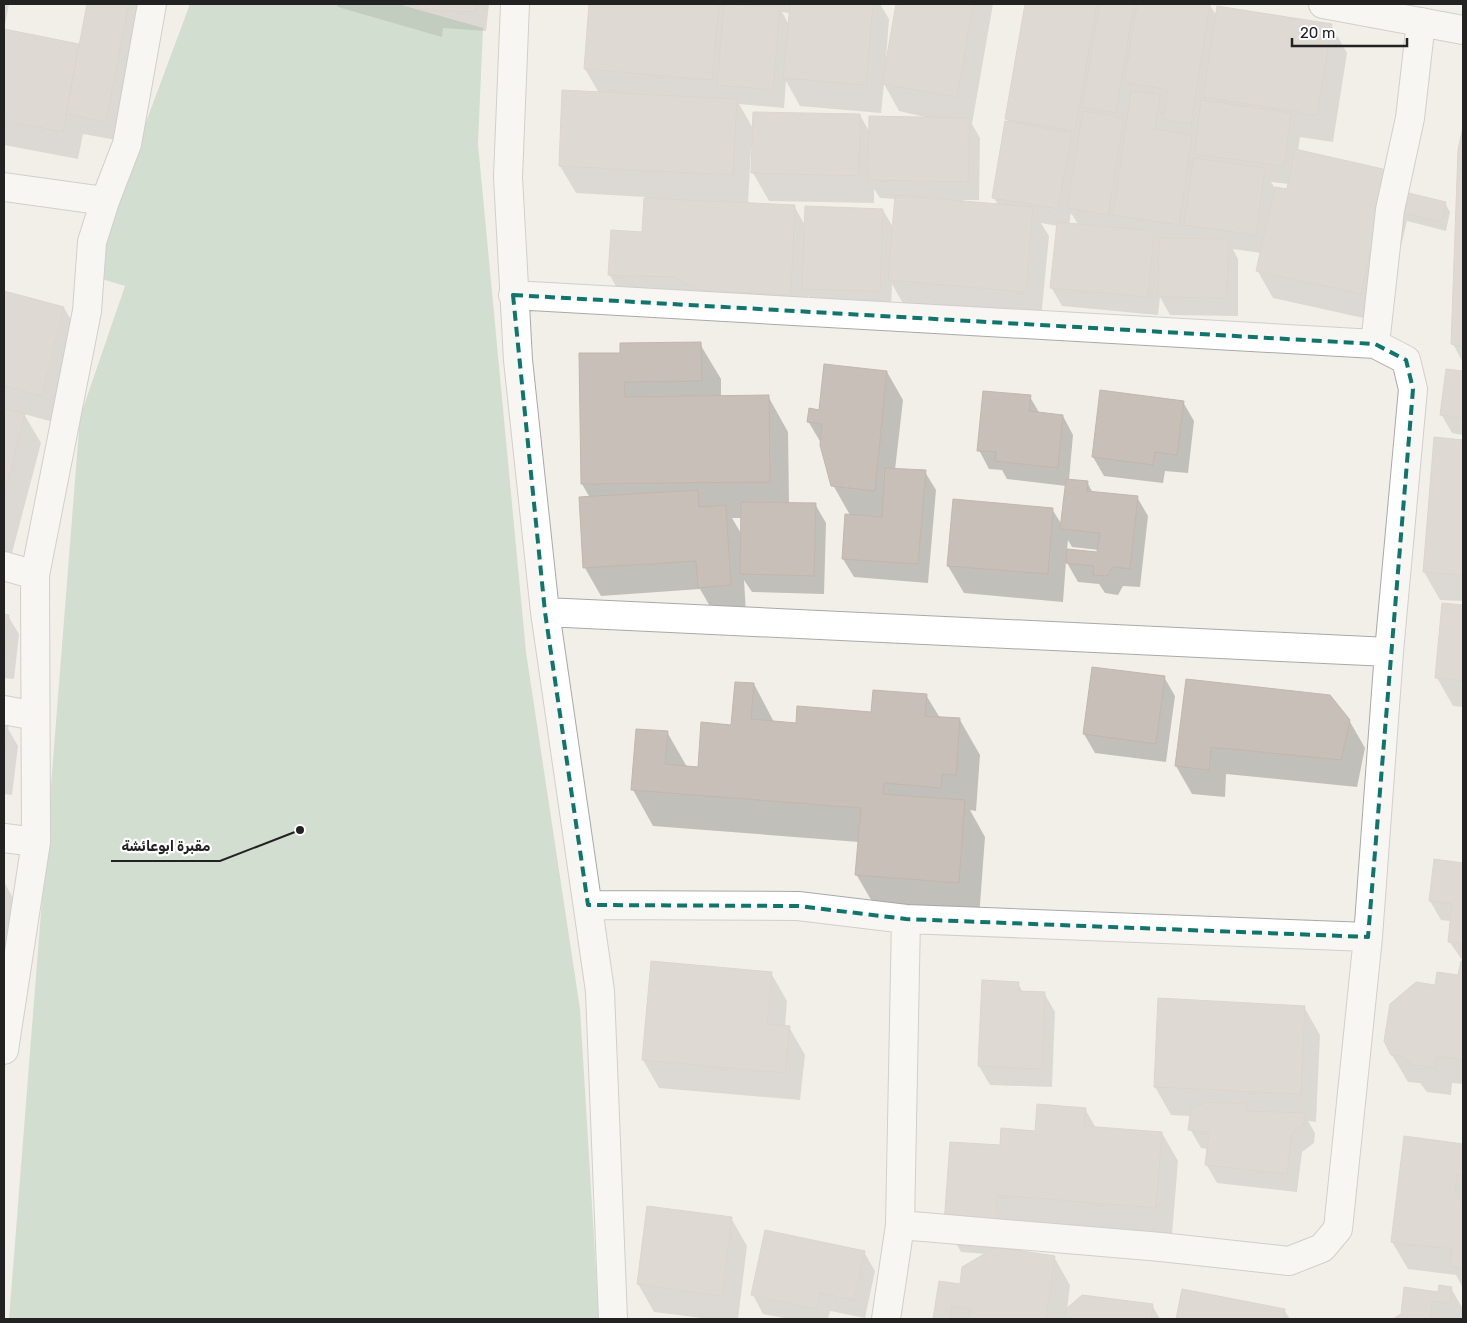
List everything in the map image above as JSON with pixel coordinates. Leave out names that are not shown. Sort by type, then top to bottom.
[{"type":"street","points":[[4,1050],[6,1016],[36,842],[35,575],[87,311],[92,242],[105,201],[127,144],[152,4]]},
{"type":"street","points":[[515,4],[508,176],[513,296],[545,612],[600,991],[613,1319]]},
{"type":"street","points":[[1323,4],[1463,30]]},
{"type":"street","points":[[1375,344],[1390,210],[1410,118],[1422,22]]},
{"type":"street","points":[[4,187],[105,201]]},
{"type":"street","points":[[513,296],[1375,344],[1406,360],[1413,389],[1388,652],[1368,937],[1338,1229],[1322,1248],[1289,1261],[1161,1247],[900,1226]]},
{"type":"street","points":[[4,566],[35,575]]},
{"type":"street","points":[[545,612],[1388,652]]},
{"type":"street","points":[[4,710],[35,716]]},
{"type":"street","points":[[4,838],[36,842]]},
{"type":"street","points":[[588,905],[798,906],[906,920],[1368,937]]},
{"type":"street","points":[[886,1319],[900,1226],[906,920]]},
{"type":"highlighted area","points":[[513,295],[1375,344],[1406,360],[1413,389],[1368,937],[906,919],[798,906],[588,905],[545,612]]},
{"type":"green space","points":[[190,4],[398,4],[483,28],[478,144],[526,652],[580,1009],[599,1319],[9,1319],[80,417],[125,286],[89,275]]},
{"type":"building","points":[[87,4],[129,4],[106,122],[66,114]]},
{"type":"building","points":[[405,4],[427,4],[426,10]]},
{"type":"building","points":[[427,4],[477,4],[475,12],[426,10]]},
{"type":"building","points":[[589,4],[719,4],[712,80],[584,69]]},
{"type":"building","points":[[724,4],[780,7],[773,90],[717,85]]},
{"type":"building","points":[[790,4],[873,4],[866,85],[783,78]]},
{"type":"building","points":[[896,4],[973,4],[957,97],[882,84]]},
{"type":"building","points":[[1025,4],[1097,4],[1075,131],[1005,119]]},
{"type":"building","points":[[1100,4],[1134,4],[1116,113],[1082,107]]},
{"type":"building","points":[[1137,4],[1210,4],[1191,124],[1163,119],[1168,90],[1124,82]]},
{"type":"building","points":[[1217,6],[1332,24],[1317,115],[1203,97]]},
{"type":"building","points":[[4,29],[79,44],[63,132],[4,120]]},
{"type":"building","points":[[562,90],[737,99],[733,175],[559,166]]},
{"type":"building","points":[[1131,91],[1160,95],[1155,129],[1192,135],[1179,225],[1113,215]]},
{"type":"building","points":[[1201,100],[1291,113],[1284,166],[1194,154]]},
{"type":"building","points":[[1083,111],[1124,118],[1108,215],[1067,208]]},
{"type":"building","points":[[753,112],[860,114],[859,176],[751,173]]},
{"type":"building","points":[[869,116],[970,118],[968,182],[868,180]]},
{"type":"building","points":[[1005,121],[1072,133],[1058,209],[992,198]]},
{"type":"building","points":[[1463,127],[1463,347],[1451,344],[1458,150]]},
{"type":"building","points":[[1295,149],[1396,172],[1378,217],[1361,294],[1256,271],[1275,187],[1287,189]]},
{"type":"building","points":[[1193,158],[1265,168],[1256,235],[1184,225]]},
{"type":"building","points":[[1396,190],[1446,202],[1441,222],[1391,210]]},
{"type":"building","points":[[895,195],[1033,207],[1026,292],[888,280]]},
{"type":"building","points":[[644,198],[795,205],[791,295],[697,290],[675,277],[608,275],[611,230],[642,232]]},
{"type":"building","points":[[805,206],[883,209],[880,291],[802,289]]},
{"type":"building","points":[[1057,222],[1154,231],[1148,297],[1050,288]]},
{"type":"building","points":[[1159,238],[1228,239],[1227,298],[1158,297]]},
{"type":"building","points":[[4,291],[64,307],[42,396],[4,386]]},
{"type":"building","points":[[701,342],[702,381],[624,382],[625,397],[769,395],[770,482],[581,484],[579,353],[620,353],[620,343]]},
{"type":"building","points":[[824,364],[887,371],[875,491],[831,486],[820,445],[822,424],[807,422],[809,408],[819,410]]},
{"type":"building","points":[[1446,369],[1463,371],[1463,418],[1440,415]]},
{"type":"building","points":[[1100,390],[1184,401],[1177,455],[1155,452],[1153,465],[1092,457]]},
{"type":"building","points":[[983,391],[1031,395],[1029,411],[1063,415],[1058,468],[995,461],[996,452],[977,451]]},
{"type":"building","points":[[4,408],[25,414],[4,497]]},
{"type":"building","points":[[1434,437],[1463,440],[1463,575],[1423,572]]},
{"type":"building","points":[[885,468],[926,470],[918,564],[842,559],[845,514],[882,517]]},
{"type":"building","points":[[1066,479],[1088,481],[1087,491],[1138,496],[1130,569],[1113,567],[1107,576],[1093,575],[1094,566],[1066,563],[1067,549],[1097,552],[1100,533],[1060,529]]},
{"type":"building","points":[[698,490],[699,507],[726,505],[731,585],[698,588],[696,561],[583,568],[579,497]]},
{"type":"building","points":[[953,499],[1053,508],[1048,574],[947,566]]},
{"type":"building","points":[[741,502],[816,503],[814,576],[740,574]]},
{"type":"building","points":[[1442,603],[1463,605],[1463,681],[1435,678]]},
{"type":"building","points":[[4,614],[9,615],[4,659]]},
{"type":"building","points":[[1092,667],[1165,676],[1156,744],[1083,734]]},
{"type":"building","points":[[1186,679],[1330,695],[1350,720],[1341,760],[1211,747],[1209,770],[1175,766]]},
{"type":"building","points":[[735,682],[754,683],[751,719],[796,723],[797,706],[871,712],[873,690],[927,694],[925,716],[960,718],[956,775],[942,774],[941,788],[884,783],[883,794],[965,800],[959,883],[855,875],[861,808],[631,790],[636,729],[668,731],[665,764],[698,767],[701,722],[731,725]]},
{"type":"building","points":[[4,726],[8,726],[4,759]]},
{"type":"building","points":[[1434,859],[1463,863],[1463,955],[1460,955],[1461,943],[1448,942],[1452,904],[1429,901]]},
{"type":"building","points":[[651,961],[772,972],[767,1024],[790,1026],[785,1073],[642,1060]]},
{"type":"building","points":[[1461,961],[1463,961],[1463,1060],[1437,1056],[1435,1068],[1410,1064],[1403,1056],[1391,1055],[1384,1041],[1390,1004],[1416,982],[1435,985],[1437,972],[1458,975]]},
{"type":"building","points":[[982,980],[1019,982],[1018,991],[1045,992],[1042,1069],[978,1066]]},
{"type":"building","points":[[1158,998],[1305,1006],[1301,1094],[1154,1087]]},
{"type":"building","points":[[1209,1102],[1247,1104],[1247,1111],[1305,1113],[1304,1124],[1292,1133],[1287,1174],[1205,1165],[1209,1132],[1188,1130],[1191,1108]]},
{"type":"building","points":[[1037,1104],[1086,1108],[1084,1126],[1162,1132],[1156,1208],[998,1195],[995,1228],[944,1224],[950,1142],[1000,1145],[1001,1128],[1035,1131]]},
{"type":"building","points":[[1404,1136],[1463,1144],[1463,1175],[1457,1174],[1455,1193],[1463,1203],[1463,1268],[1449,1266],[1452,1249],[1391,1242]]},
{"type":"building","points":[[647,1206],[732,1217],[722,1296],[637,1284]]},
{"type":"building","points":[[765,1230],[865,1251],[854,1300],[820,1293],[816,1309],[751,1295]]},
{"type":"building","points":[[996,1247],[1055,1256],[1046,1319],[969,1319],[971,1309],[952,1306],[950,1319],[933,1319],[939,1281],[960,1284],[962,1267]]},
{"type":"building","points":[[1439,1285],[1452,1287],[1450,1303],[1432,1301],[1430,1319],[1393,1319],[1401,1314],[1404,1287],[1438,1292]]},
{"type":"building","points":[[1182,1289],[1285,1309],[1283,1319],[1176,1319]]},
{"type":"building","points":[[1082,1295],[1153,1304],[1151,1319],[1065,1319],[1066,1309]]},
{"type":"place","name":"مقبرة ابوعائشة","points":[[300,830]]}]
